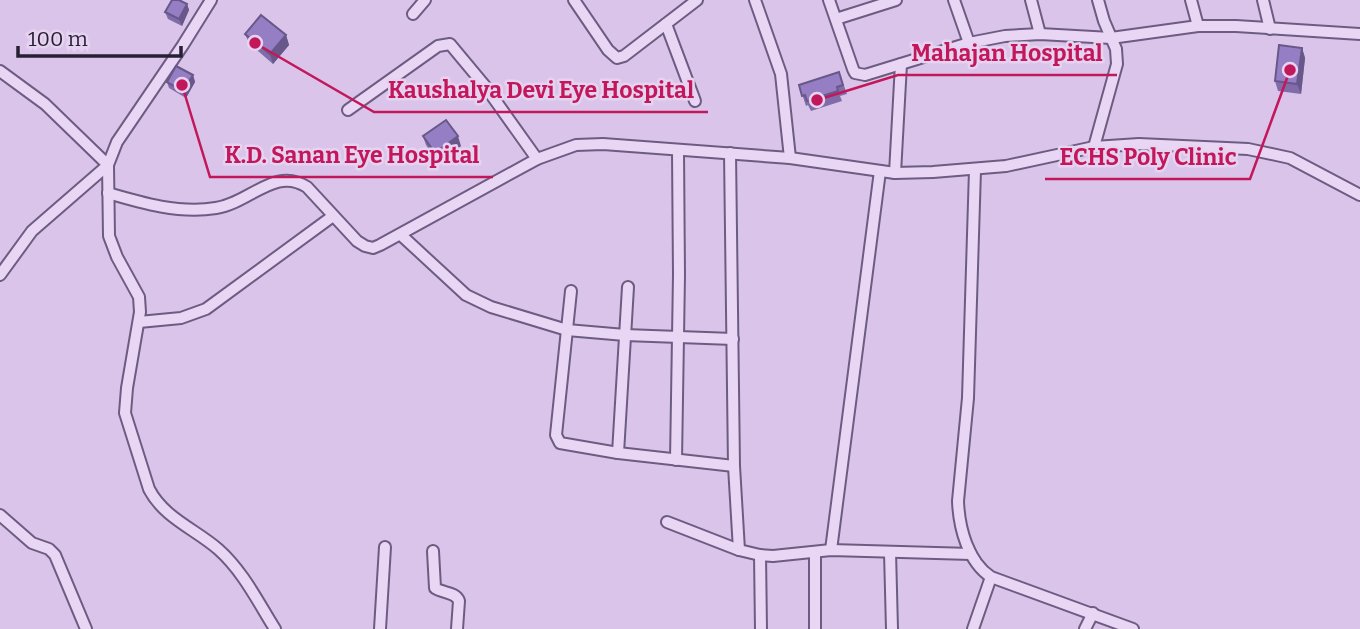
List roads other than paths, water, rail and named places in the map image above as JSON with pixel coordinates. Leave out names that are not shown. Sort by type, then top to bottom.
[{"type":"street","points":[[211,0],[117,142],[108,164],[109,236],[139,297],[139,322],[125,413],[149,489],[162,510],[231,562],[275,629]]},
{"type":"street","points":[[413,14],[425,0]]},
{"type":"street","points":[[574,0],[608,50],[617,58],[624,56],[697,0]]},
{"type":"street","points":[[755,0],[781,74],[790,158]]},
{"type":"street","points":[[829,0],[855,73],[865,75],[969,43],[1005,36],[1040,34],[1111,38],[1198,26],[1360,34]]},
{"type":"street","points":[[836,19],[897,0]]},
{"type":"street","points":[[954,0],[969,43]]},
{"type":"street","points":[[1031,0],[1040,34]]},
{"type":"street","points":[[1094,147],[1117,64],[1116,49],[1098,0]]},
{"type":"street","points":[[1191,0],[1198,26]]},
{"type":"street","points":[[1263,0],[1270,29]]},
{"type":"street","points":[[666,24],[695,101]]},
{"type":"street","points":[[348,110],[438,46],[450,44],[485,86],[537,159]]},
{"type":"street","points":[[895,173],[901,64]]},
{"type":"street","points":[[0,71],[45,104],[108,164]]},
{"type":"street","points":[[107,193],[160,207],[198,210],[230,205],[272,183],[287,179],[296,180],[307,187],[365,246],[373,248],[537,159],[561,148],[576,145],[603,144],[790,158],[895,173],[1006,166],[1094,147],[1151,144],[1263,151],[1290,158],[1360,195]]},
{"type":"street","points":[[676,460],[679,338],[678,151]]},
{"type":"street","points":[[730,153],[734,466],[739,550]]},
{"type":"street","points":[[0,275],[32,231],[108,164]]},
{"type":"street","points":[[975,170],[968,398],[958,501],[958,514],[971,554],[982,571],[991,577],[1133,629]]},
{"type":"street","points":[[831,550],[880,172]]},
{"type":"street","points":[[139,322],[181,318],[206,309],[333,216]]},
{"type":"street","points":[[401,235],[457,288],[476,302],[567,330],[733,339]]},
{"type":"street","points":[[618,453],[628,287]]},
{"type":"street","points":[[571,291],[557,440],[564,445],[618,453],[734,466]]},
{"type":"street","points":[[0,515],[32,543],[53,552],[86,629]]},
{"type":"street","points":[[667,522],[739,550],[760,555],[831,550],[971,554]]},
{"type":"street","points":[[380,629],[385,547]]},
{"type":"street","points":[[433,551],[435,588],[458,597],[457,629]]},
{"type":"street","points":[[890,552],[892,629]]},
{"type":"street","points":[[815,553],[815,629]]},
{"type":"street","points":[[760,555],[761,629]]},
{"type":"street","points":[[973,629],[991,577]]},
{"type":"street","points":[[1085,629],[1093,613]]},
{"type":"place","name":"Kaushalya Devi Eye Hospital","points":[[255,43]]},
{"type":"place","name":"ECHS Poly Clinic","points":[[1290,70]]},
{"type":"place","name":"K.D. Sanan Eye Hospital","points":[[182,85]]},
{"type":"place","name":"Mahajan Hospital","points":[[817,100]]}]
